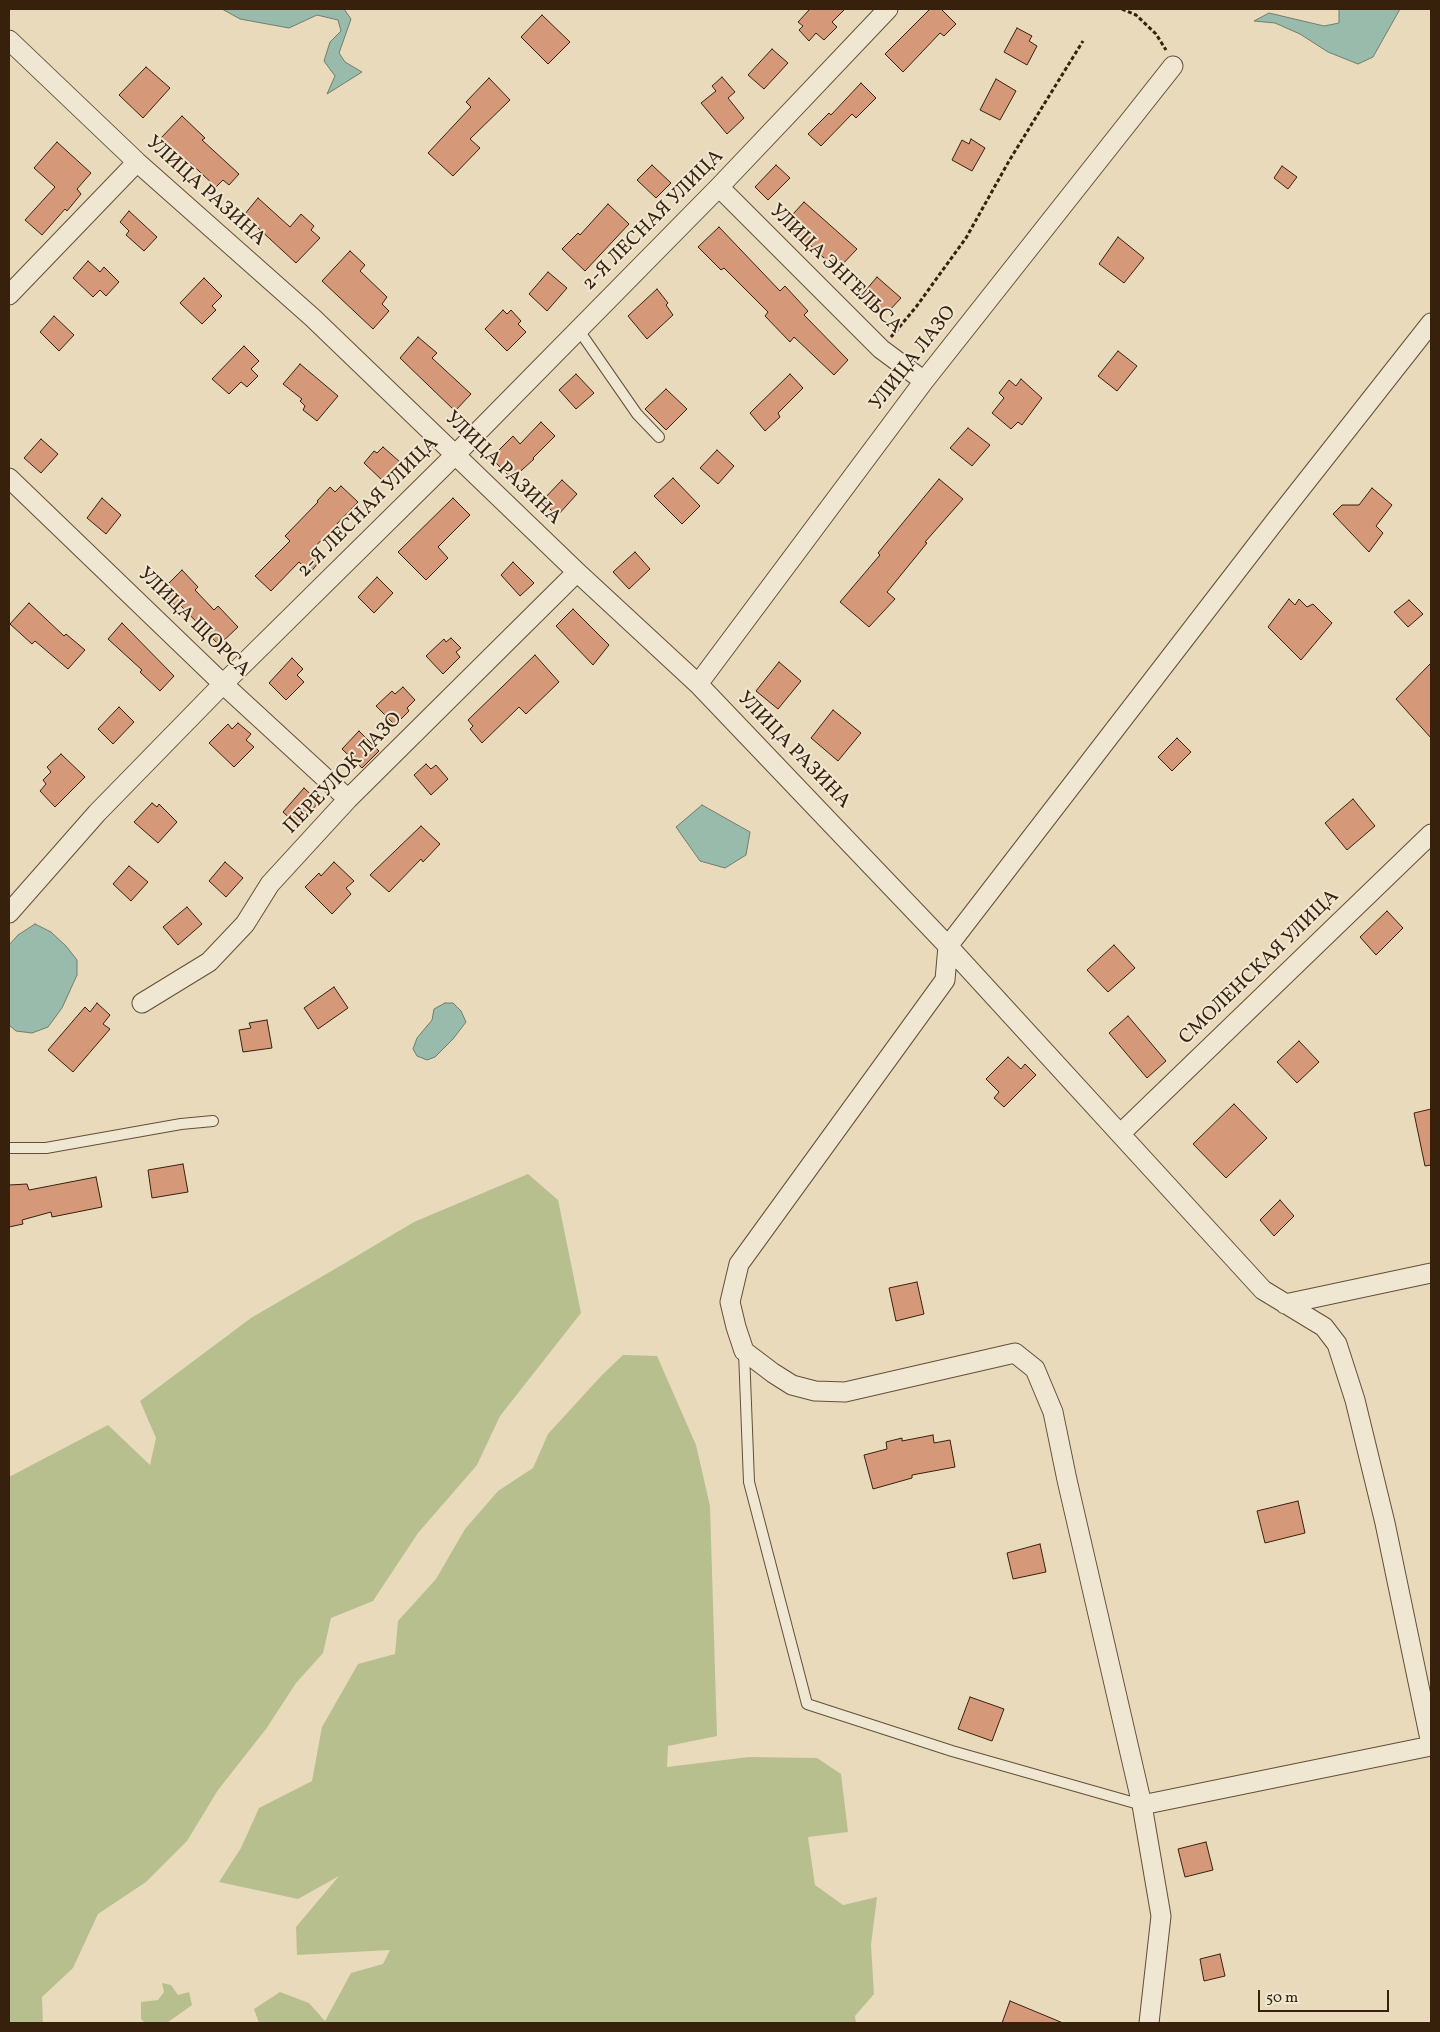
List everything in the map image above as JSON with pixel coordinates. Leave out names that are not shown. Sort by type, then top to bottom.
[{"type":"street","name":"2-Я ЛЕСНАЯ УЛИЦА","points":[[9,912],[97,813],[223,684],[455,455],[719,187],[888,9]]},
{"type":"street","name":"УЛИЦА РАЗИНА","points":[[9,40],[137,162],[312,318],[577,572],[698,684],[948,946],[1263,1290],[1324,1327],[1337,1344],[1355,1400],[1385,1523],[1431,1745]]},
{"type":"street","name":"УЛИЦА ЛАЗО","points":[[698,684],[924,381],[1173,66]]},
{"type":"street","points":[[9,295],[137,162]]},
{"type":"street","name":"УЛИЦА ЭНГЕЛЬСА","points":[[719,187],[881,349],[924,381]]},
{"type":"street","points":[[1149,2023],[1161,1916],[1142,1805],[1053,1412],[1034,1370],[1015,1353],[844,1392],[815,1391],[792,1385],[772,1373],[744,1351],[730,1302],[739,1264],[945,980],[948,946],[1270,527],[1431,324]]},
{"type":"street","name":"УЛИЦА ЩОРСА","points":[[9,478],[223,684],[348,799]]},
{"type":"street","name":"ПЕРЕУЛОК ЛАЗО","points":[[142,1003],[209,962],[245,924],[270,884],[348,799],[577,572]]},
{"type":"street","name":"СМОЛЕНСКАЯ УЛИЦА","points":[[1120,1134],[1431,834]]},
{"type":"street","points":[[1285,1304],[1431,1273]]},
{"type":"street","points":[[1142,1805],[1431,1745]]},
{"type":"lane","points":[[578,329],[638,414],[659,437]]},
{"type":"lane","points":[[9,1148],[46,1148],[171,1126],[213,1121]]},
{"type":"lane","points":[[744,1351],[749,1482],[807,1704],[952,1751],[1142,1805]]},
{"type":"path","points":[[1122,9],[1136,15],[1156,34],[1173,66]]},
{"type":"path","points":[[881,349],[916,307],[966,238],[1083,41]]},
{"type":"green space","points":[[528,1174],[558,1200],[581,1313],[500,1416],[477,1465],[418,1533],[373,1601],[331,1618],[323,1653],[296,1683],[266,1729],[218,1790],[187,1841],[146,1882],[98,1914],[73,1968],[42,1997],[43,2023],[9,2023],[9,1477],[108,1425],[150,1465],[156,1438],[140,1401],[251,1318],[414,1222]]},
{"type":"green space","points":[[623,1355],[657,1356],[696,1445],[710,1506],[717,1736],[668,1746],[667,1767],[749,1757],[817,1758],[841,1774],[848,1832],[808,1837],[815,1885],[843,1905],[877,1897],[871,1945],[874,1994],[855,2016],[856,2023],[259,2023],[254,2009],[280,1992],[309,2003],[325,2021],[351,1973],[383,1964],[390,1950],[297,1955],[296,1927],[339,1876],[298,1899],[219,1882],[241,1848],[259,1808],[312,1781],[322,1727],[358,1664],[395,1654],[398,1621],[436,1579],[465,1529],[498,1491],[533,1468],[548,1434]]},
{"type":"green space","points":[[162,1983],[171,1985],[178,1995],[189,1992],[192,2005],[167,2023],[145,2023],[141,2019],[141,2002],[158,2000],[164,1992]]},
{"type":"shaded area","points":[[222,9],[344,9],[351,19],[339,53],[345,62],[362,72],[327,94],[335,76],[324,61],[330,42],[341,31],[338,20],[317,15],[289,28],[240,19]]},
{"type":"shaded area","points":[[1339,9],[1400,9],[1373,57],[1358,64],[1328,52],[1300,34],[1275,23],[1254,21],[1269,13],[1324,26],[1339,23]]},
{"type":"shaded area","points":[[702,805],[750,832],[746,855],[725,868],[700,861],[676,827]]},
{"type":"shaded area","points":[[35,924],[51,932],[66,946],[77,960],[77,975],[62,1008],[48,1027],[32,1033],[16,1031],[9,1025],[9,945],[18,935]]},
{"type":"shaded area","points":[[445,1003],[453,1003],[461,1011],[466,1022],[453,1039],[435,1057],[427,1060],[417,1056],[413,1049],[417,1038],[432,1020],[434,1009]]},
{"type":"building","points":[[810,9],[845,9],[832,22],[837,27],[824,40],[816,33],[809,41],[799,30],[803,26],[798,22]]},
{"type":"building","points":[[930,9],[941,9],[956,24],[944,36],[940,33],[903,72],[885,54]]},
{"type":"building","points":[[542,15],[570,42],[548,64],[521,37]]},
{"type":"building","points":[[1017,28],[1032,36],[1029,41],[1037,46],[1027,65],[1004,52]]},
{"type":"building","points":[[772,49],[788,63],[764,89],[748,75]]},
{"type":"building","points":[[146,67],[170,88],[143,118],[119,95]]},
{"type":"building","points":[[722,77],[735,92],[728,98],[744,118],[727,134],[701,103],[716,91],[712,86]]},
{"type":"building","points":[[489,78],[510,100],[470,139],[480,148],[453,176],[428,153],[471,107],[466,102]]},
{"type":"building","points":[[996,79],[1016,91],[1000,120],[980,110]]},
{"type":"building","points":[[861,83],[876,98],[856,118],[852,114],[821,146],[808,134],[829,113],[831,115]]},
{"type":"building","points":[[182,116],[205,138],[202,140],[239,174],[229,185],[223,180],[216,187],[185,158],[183,161],[160,139]]},
{"type":"building","points":[[971,139],[985,148],[972,171],[952,160],[962,140],[969,144]]},
{"type":"building","points":[[57,142],[91,173],[77,189],[81,194],[67,211],[65,209],[42,235],[25,220],[55,187],[34,168]]},
{"type":"building","points":[[652,165],[671,183],[656,198],[637,180]]},
{"type":"building","points":[[776,165],[790,178],[768,200],[755,187]]},
{"type":"building","points":[[1282,166],[1297,177],[1288,189],[1274,178]]},
{"type":"building","points":[[258,198],[290,227],[301,214],[314,226],[311,230],[320,238],[296,263],[244,215]]},
{"type":"building","points":[[804,202],[857,249],[837,270],[784,224]]},
{"type":"building","points":[[608,204],[629,224],[585,271],[562,249],[578,233],[580,235]]},
{"type":"building","points":[[129,211],[157,237],[144,251],[126,235],[129,231],[120,222]]},
{"type":"building","points":[[719,227],[780,291],[785,286],[808,311],[804,315],[848,360],[834,375],[794,337],[790,342],[765,316],[768,312],[724,268],[721,270],[698,247]]},
{"type":"building","points":[[1118,237],[1144,258],[1124,283],[1099,264]]},
{"type":"building","points":[[350,251],[365,265],[360,271],[387,297],[382,304],[389,311],[373,329],[322,281]]},
{"type":"building","points":[[88,261],[100,272],[104,267],[119,282],[106,296],[100,290],[93,297],[73,278]]},
{"type":"building","points":[[548,272],[567,288],[547,311],[529,294]]},
{"type":"building","points":[[877,277],[901,298],[888,312],[886,310],[881,316],[860,297]]},
{"type":"building","points":[[204,278],[222,296],[212,306],[216,310],[202,324],[180,303]]},
{"type":"building","points":[[657,289],[668,303],[666,305],[673,315],[647,339],[628,316]]},
{"type":"building","points":[[503,310],[507,314],[511,310],[521,321],[518,324],[526,332],[507,351],[485,329]]},
{"type":"building","points":[[54,316],[74,335],[59,351],[40,332]]},
{"type":"building","points":[[418,337],[437,353],[432,358],[471,394],[455,411],[400,358]]},
{"type":"building","points":[[244,346],[259,361],[251,369],[258,376],[247,387],[241,382],[229,394],[212,379]]},
{"type":"building","points":[[1118,351],[1137,366],[1117,391],[1098,376]]},
{"type":"building","points":[[300,364],[338,396],[317,421],[303,410],[305,406],[300,401],[302,399],[283,384]]},
{"type":"building","points":[[576,374],[594,393],[576,409],[559,390]]},
{"type":"building","points":[[790,374],[803,388],[778,413],[780,417],[765,431],[750,413]]},
{"type":"building","points":[[1021,379],[1042,398],[1022,425],[1018,422],[1011,429],[992,413],[1004,398],[999,393],[1009,380],[1016,386]]},
{"type":"building","points":[[666,389],[687,409],[666,430],[645,409]]},
{"type":"building","points":[[541,422],[555,436],[512,479],[491,458],[513,436],[520,444]]},
{"type":"building","points":[[968,428],[990,445],[972,466],[950,448]]},
{"type":"building","points":[[41,439],[58,454],[41,473],[24,458]]},
{"type":"building","points":[[383,447],[400,462],[383,481],[364,463],[374,451],[377,453]]},
{"type":"building","points":[[717,450],[734,466],[718,484],[700,468]]},
{"type":"building","points":[[673,478],[700,506],[682,524],[654,496]]},
{"type":"building","points":[[939,479],[963,499],[925,542],[927,543],[887,592],[895,599],[869,627],[840,602],[880,555],[878,553]]},
{"type":"building","points":[[562,480],[577,494],[557,516],[542,501]]},
{"type":"building","points":[[341,486],[358,502],[309,553],[318,563],[310,573],[299,562],[271,591],[255,576],[290,541],[285,536],[330,487],[335,492]]},
{"type":"building","points":[[1372,488],[1392,505],[1376,526],[1383,533],[1369,552],[1333,514],[1342,505],[1359,505]]},
{"type":"building","points":[[102,498],[121,515],[106,534],[87,518]]},
{"type":"building","points":[[453,498],[470,515],[438,547],[448,558],[426,580],[398,552]]},
{"type":"building","points":[[635,552],[650,569],[629,589],[613,572]]},
{"type":"building","points":[[513,562],[534,583],[520,596],[501,575]]},
{"type":"building","points":[[182,570],[198,587],[195,590],[214,610],[218,606],[238,627],[219,645],[180,605],[178,608],[161,591]]},
{"type":"building","points":[[377,577],[393,593],[374,613],[358,597]]},
{"type":"building","points":[[1289,599],[1295,605],[1299,599],[1307,607],[1313,604],[1332,623],[1301,660],[1268,627]]},
{"type":"building","points":[[1409,600],[1423,614],[1408,627],[1394,612]]},
{"type":"building","points":[[29,603],[64,636],[66,634],[85,650],[68,669],[35,641],[32,644],[10,624]]},
{"type":"building","points":[[573,609],[609,645],[593,665],[556,626]]},
{"type":"building","points":[[122,623],[174,676],[160,691],[140,672],[142,670],[108,639]]},
{"type":"building","points":[[451,638],[461,648],[456,652],[460,657],[443,674],[426,656],[444,639],[446,642]]},
{"type":"building","points":[[535,655],[559,682],[526,714],[519,707],[482,743],[470,729],[473,726],[468,720]]},
{"type":"building","points":[[292,658],[303,669],[297,675],[304,682],[286,700],[269,683]]},
{"type":"building","points":[[779,662],[801,681],[778,709],[756,691]]},
{"type":"building","points":[[1431,663],[1431,738],[1396,699]]},
{"type":"building","points":[[403,687],[415,700],[407,708],[409,711],[395,725],[376,706],[392,691],[395,694]]},
{"type":"building","points":[[119,707],[134,722],[113,744],[98,729]]},
{"type":"building","points":[[833,710],[861,733],[838,761],[811,738]]},
{"type":"building","points":[[238,723],[251,734],[246,740],[254,747],[234,767],[209,743],[228,724],[232,729]]},
{"type":"building","points":[[359,731],[379,751],[362,768],[342,749]]},
{"type":"building","points":[[1177,738],[1191,752],[1172,771],[1158,757]]},
{"type":"building","points":[[61,754],[85,777],[55,807],[40,791],[46,784],[43,780],[51,772],[47,767]]},
{"type":"building","points":[[426,764],[431,769],[436,765],[448,779],[431,795],[414,775]]},
{"type":"building","points":[[304,788],[319,802],[298,826],[283,812]]},
{"type":"building","points":[[1353,799],[1375,826],[1347,850],[1325,823]]},
{"type":"building","points":[[152,803],[157,807],[159,804],[177,822],[158,843],[134,822]]},
{"type":"building","points":[[421,826],[440,844],[423,862],[421,859],[389,892],[370,875]]},
{"type":"building","points":[[225,862],[243,878],[226,897],[209,881]]},
{"type":"building","points":[[334,862],[354,881],[346,888],[351,894],[332,914],[305,887],[319,873],[321,876]]},
{"type":"building","points":[[129,866],[148,882],[131,901],[113,884]]},
{"type":"building","points":[[187,907],[202,924],[178,945],[163,927]]},
{"type":"building","points":[[1387,911],[1403,928],[1376,955],[1360,937]]},
{"type":"building","points":[[1114,945],[1135,968],[1108,992],[1087,970]]},
{"type":"building","points":[[334,987],[348,1008],[318,1029],[304,1008]]},
{"type":"building","points":[[97,1003],[110,1015],[103,1024],[110,1029],[73,1072],[48,1050],[85,1007],[90,1012]]},
{"type":"building","points":[[1128,1016],[1166,1061],[1147,1078],[1109,1033]]},
{"type":"building","points":[[267,1020],[272,1048],[243,1052],[239,1030],[251,1028],[249,1023]]},
{"type":"building","points":[[1299,1041],[1319,1062],[1297,1083],[1277,1062]]},
{"type":"building","points":[[1008,1057],[1021,1069],[1025,1064],[1036,1075],[1004,1107],[994,1098],[999,1092],[986,1079]]},
{"type":"building","points":[[1234,1104],[1267,1138],[1226,1178],[1193,1144]]},
{"type":"building","points":[[1431,1109],[1431,1165],[1425,1166],[1414,1113]]},
{"type":"building","points":[[183,1164],[188,1192],[152,1198],[148,1170]]},
{"type":"building","points":[[96,1177],[102,1207],[52,1217],[51,1212],[22,1220],[23,1224],[9,1227],[9,1185],[27,1184],[29,1190]]},
{"type":"building","points":[[1280,1200],[1294,1216],[1274,1236],[1260,1220]]},
{"type":"building","points":[[917,1282],[924,1314],[896,1321],[889,1288]]},
{"type":"building","points":[[933,1435],[934,1443],[950,1440],[955,1467],[912,1475],[912,1478],[873,1489],[864,1455],[887,1449],[886,1442],[902,1438],[902,1441]]},
{"type":"building","points":[[1298,1501],[1305,1533],[1265,1543],[1257,1511]]},
{"type":"building","points":[[1040,1544],[1046,1572],[1013,1579],[1007,1553]]},
{"type":"building","points":[[970,1697],[1004,1709],[992,1741],[958,1729]]},
{"type":"building","points":[[1206,1842],[1213,1870],[1185,1877],[1178,1849]]},
{"type":"building","points":[[1220,1954],[1225,1976],[1204,1981],[1200,1959]]},
{"type":"building","points":[[1010,2001],[1063,2023],[1002,2023]]}]
